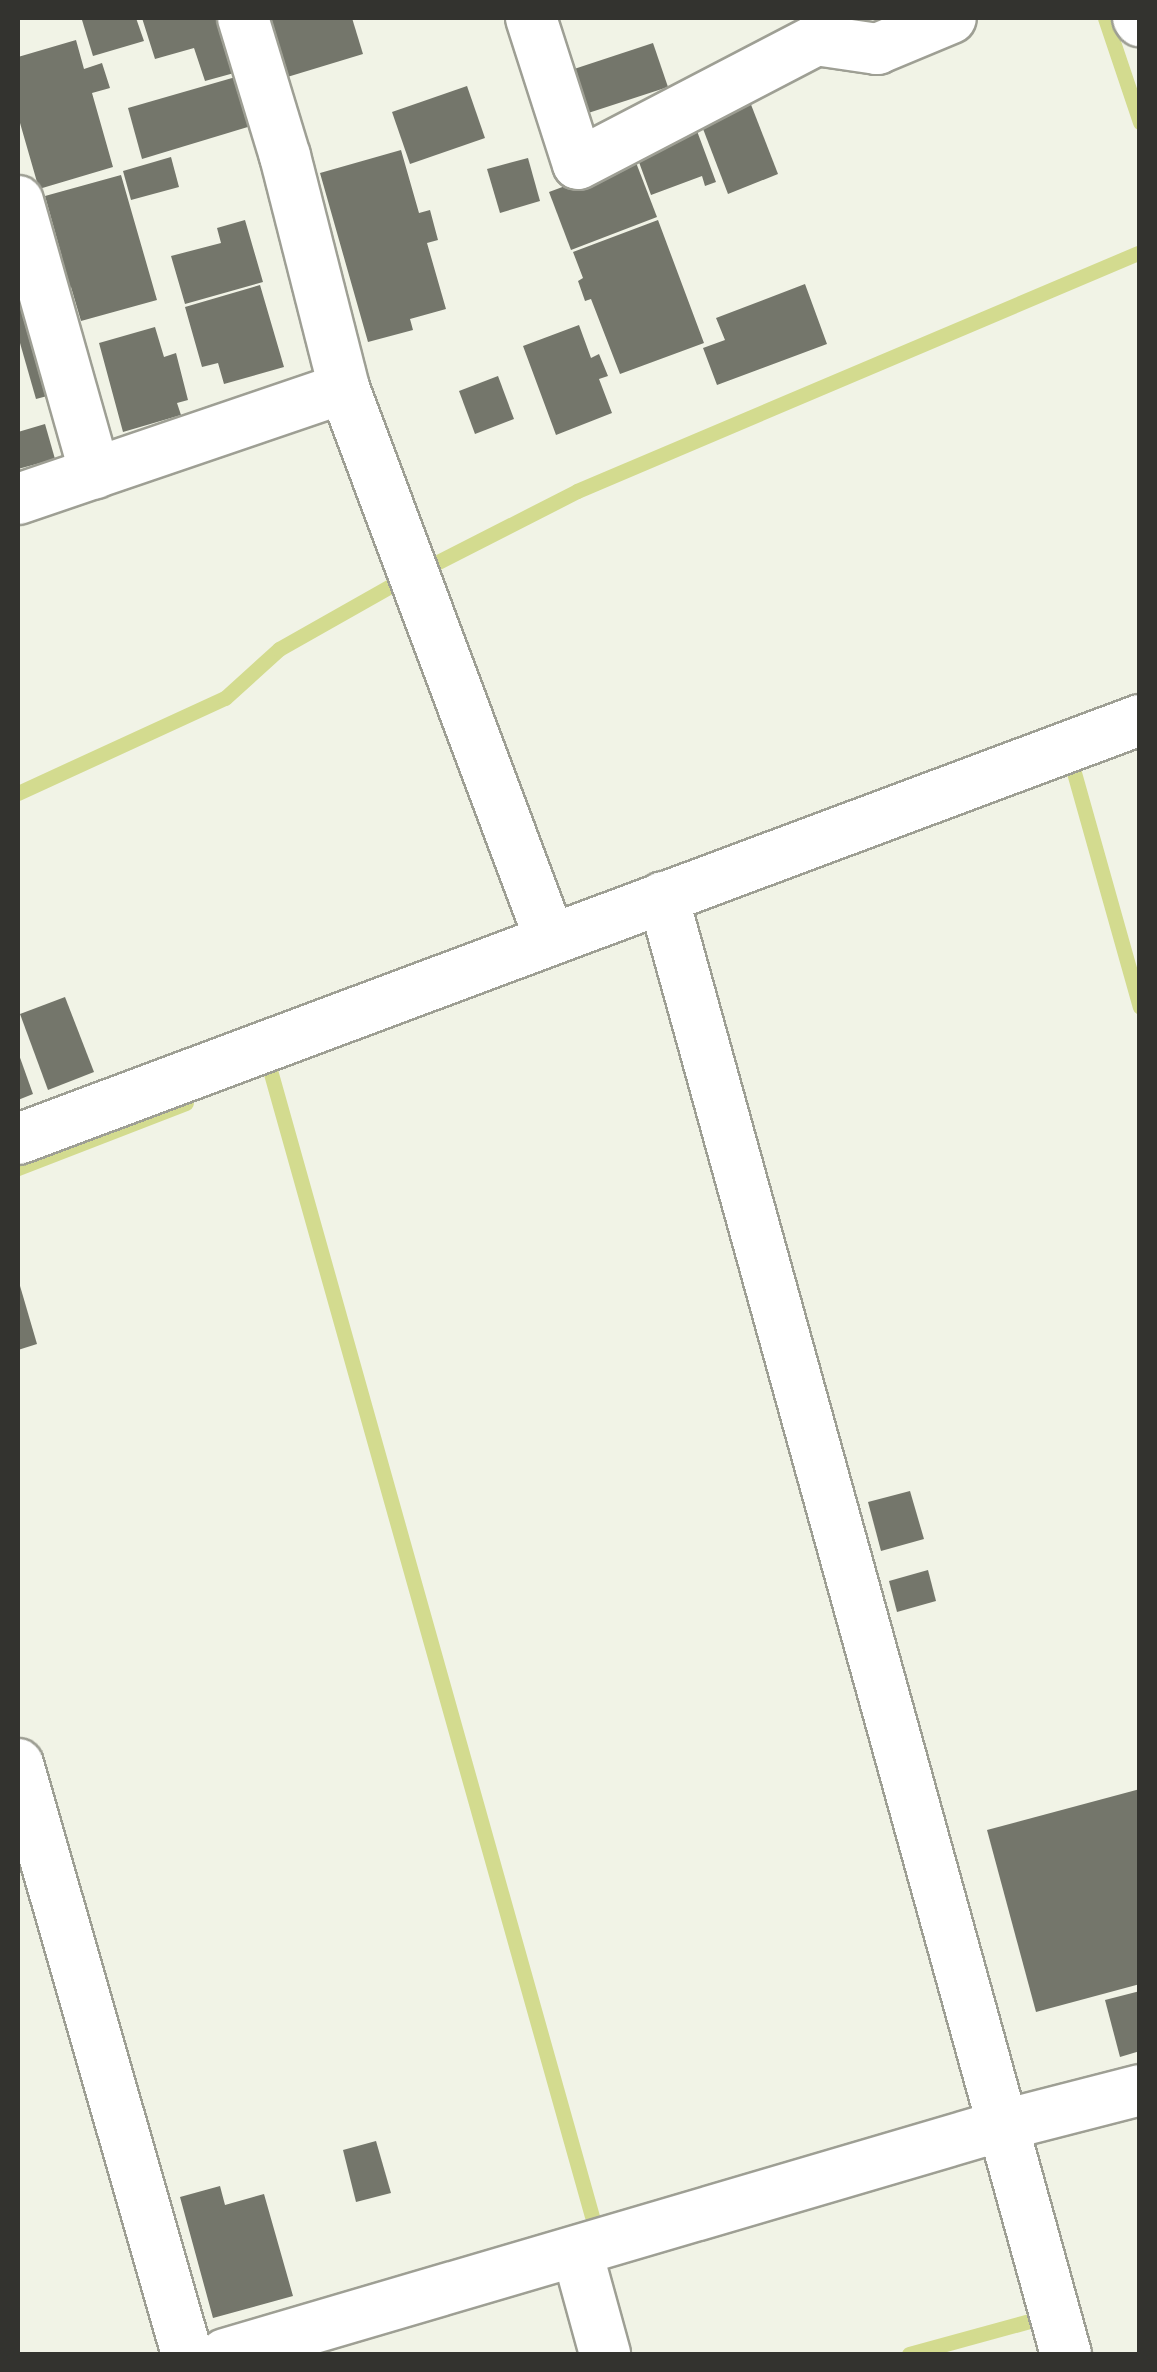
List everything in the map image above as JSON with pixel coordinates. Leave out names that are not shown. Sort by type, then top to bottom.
[{"type":"street","points":[[243,18],[286,156],[344,388],[550,938]]},
{"type":"street","points":[[531,18],[578,164],[816,40],[877,48],[951,18]]},
{"type":"street","points":[[18,201],[95,473]]},
{"type":"street","points":[[18,499],[344,388]]},
{"type":"street","points":[[18,1139],[1140,720]]},
{"type":"street","points":[[662,897],[1066,2354]]},
{"type":"street","points":[[18,1764],[187,2354]]},
{"type":"street","points":[[225,2354],[1004,2126],[1140,2090]]},
{"type":"street","points":[[577,2252],[604,2354]]},
{"type":"building","points":[[136,18],[144,41],[93,56],[82,20]]},
{"type":"building","points":[[142,18],[230,18],[245,70],[205,81],[194,48],[155,59]]},
{"type":"building","points":[[265,18],[352,18],[363,54],[284,78]]},
{"type":"building","points":[[76,40],[84,69],[102,63],[110,88],[92,93],[113,167],[39,189],[18,116],[18,57]]},
{"type":"building","points":[[653,43],[668,87],[579,116],[565,72]]},
{"type":"building","points":[[246,74],[261,123],[142,159],[128,108]]},
{"type":"building","points":[[467,86],[485,138],[410,164],[392,112]]},
{"type":"building","points":[[750,102],[778,174],[728,194],[700,121]]},
{"type":"building","points":[[697,131],[716,182],[705,186],[702,176],[651,195],[636,154]]},
{"type":"building","points":[[401,150],[419,213],[430,210],[438,240],[427,243],[446,309],[410,319],[413,330],[368,342],[320,173]]},
{"type":"building","points":[[171,157],[179,187],[131,200],[123,171]]},
{"type":"building","points":[[528,158],[540,201],[500,213],[487,169]]},
{"type":"building","points":[[635,160],[657,217],[571,250],[549,192]]},
{"type":"building","points":[[121,175],[157,300],[81,321],[71,287],[64,289],[55,259],[62,257],[45,196]]},
{"type":"building","points":[[245,220],[263,282],[185,304],[171,256],[221,243],[217,228]]},
{"type":"building","points":[[658,220],[704,343],[620,374],[591,299],[585,301],[578,281],[583,278],[573,252]]},
{"type":"building","points":[[805,284],[827,344],[717,385],[703,348],[725,340],[716,318]]},
{"type":"building","points":[[260,285],[284,367],[224,384],[218,363],[202,367],[185,307]]},
{"type":"building","points":[[40,302],[66,391],[36,399],[18,336],[18,308]]},
{"type":"building","points":[[579,325],[591,358],[599,354],[608,376],[599,379],[612,413],[556,435],[523,346]]},
{"type":"building","points":[[155,327],[164,357],[176,353],[188,400],[177,403],[181,415],[123,432],[99,343]]},
{"type":"building","points":[[498,376],[514,419],[475,434],[459,391]]},
{"type":"building","points":[[45,424],[55,459],[18,469],[18,432]]},
{"type":"building","points":[[65,997],[94,1072],[48,1090],[20,1014]]},
{"type":"building","points":[[18,1052],[33,1094],[18,1100]]},
{"type":"building","points":[[18,1279],[37,1344],[18,1350]]},
{"type":"building","points":[[910,1491],[924,1539],[881,1551],[868,1502]]},
{"type":"building","points":[[928,1570],[936,1601],[897,1612],[889,1581]]},
{"type":"building","points":[[1140,1789],[1140,1984],[1036,2012],[987,1830]]},
{"type":"building","points":[[1140,1991],[1140,2051],[1120,2057],[1105,2000]]},
{"type":"building","points":[[376,2141],[391,2193],[356,2202],[343,2150]]},
{"type":"building","points":[[220,2186],[225,2205],[264,2194],[293,2296],[213,2318],[180,2197]]},
{"type":"waterway","points":[[1105,18],[1140,122]]},
{"type":"waterway","points":[[434,564],[577,491],[1138,253]]},
{"type":"waterway","points":[[18,793],[225,698],[279,649],[392,585]]},
{"type":"waterway","points":[[1073,769],[1140,1007]]},
{"type":"waterway","points":[[270,1070],[592,2216]]},
{"type":"waterway","points":[[18,1168],[186,1103]]},
{"type":"waterway","points":[[909,2354],[1030,2321]]}]
